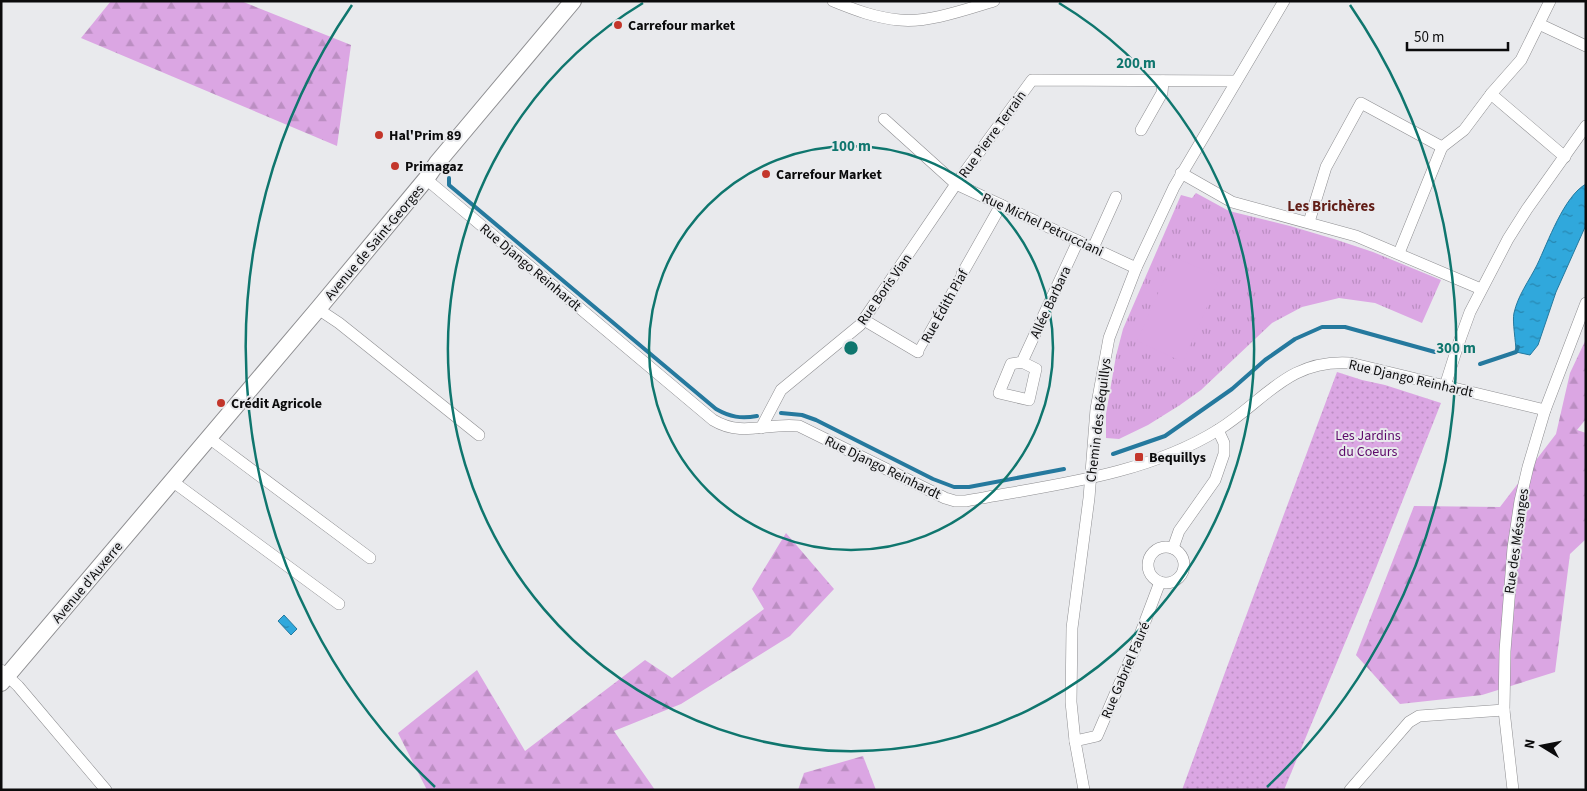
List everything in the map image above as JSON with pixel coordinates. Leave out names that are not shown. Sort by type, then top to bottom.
[{"type":"main road","name":"Avenue de Saint-Georges","points":[[172,480],[318,309],[574,1]]},
{"type":"main road","name":"Avenue d'Auxerre","points":[[3,676],[172,480]]},
{"type":"street","points":[[833,1],[864,14],[901,20],[941,16],[994,1]]},
{"type":"street","name":"Chemin des Béquillys","points":[[1084,790],[1075,741],[1071,702],[1072,628],[1091,477],[1096,409],[1109,338],[1136,268],[1181,173],[1284,1]]},
{"type":"street","points":[[1399,253],[1442,147],[1464,130],[1491,94],[1521,60],[1550,1]]},
{"type":"street","points":[[1539,24],[1586,46]]},
{"type":"street","name":"Rue Pierre Terrain","points":[[956,184],[1032,80],[1236,81]]},
{"type":"street","points":[[1141,130],[1162,93],[1163,81]]},
{"type":"street","points":[[1491,94],[1565,157]]},
{"type":"street","points":[[1309,222],[1326,167],[1361,103],[1442,147]]},
{"type":"street","name":"Rue Michel Petrucciani","points":[[884,119],[956,184],[1136,268]]},
{"type":"street","points":[[1445,386],[1458,345],[1481,289],[1508,239],[1586,126]]},
{"type":"street","points":[[1181,173],[1232,202],[1356,236],[1481,289]]},
{"type":"street","name":"Rue Django Reinhardt","points":[[426,179],[713,420],[725,427],[740,429],[799,426],[944,498],[955,501],[966,501],[1113,473],[1145,464],[1182,449],[1218,430],[1288,376],[1323,363],[1350,362],[1545,410]]},
{"type":"street","name":"Rue Boris Vian","points":[[761,428],[781,390],[864,320],[956,184]]},
{"type":"street","points":[[1093,248],[1116,198]]},
{"type":"street","name":"Rue Édith Piaf","points":[[864,320],[918,352],[1001,205]]},
{"type":"street","name":"Allée Barbara","points":[[1022,362],[1078,241]]},
{"type":"street","name":"Rue des Mésanges","points":[[1513,790],[1504,710],[1505,651],[1513,548],[1522,492],[1545,410],[1586,303]]},
{"type":"street","points":[[318,309],[339,323],[479,435]]},
{"type":"street","points":[[1173,548],[1179,531],[1215,480],[1224,454],[1224,443],[1218,430]]},
{"type":"street","points":[[209,438],[370,558]]},
{"type":"street","points":[[172,480],[339,604]]},
{"type":"street","points":[[1161,547],[1173,548],[1182,556],[1184,562],[1182,574],[1173,582],[1160,582],[1151,575],[1149,559],[1161,547]]},
{"type":"street","name":"Rue Gabriel Fauré","points":[[1075,741],[1097,736],[1135,648],[1160,582]]},
{"type":"street","points":[[3,676],[106,790]]},
{"type":"street","points":[[1350,790],[1409,722],[1419,716],[1504,710]]},
{"type":"green space","points":[[111,1],[241,1],[351,45],[337,146],[81,38]]},
{"type":"green space","points":[[1196,193],[1229,211],[1334,239],[1373,252],[1441,280],[1422,323],[1375,303],[1339,298],[1302,307],[1272,323],[1201,390],[1180,405],[1148,425],[1119,439],[1106,438],[1106,414],[1116,356],[1123,329],[1181,195],[1192,198]]},
{"type":"green space","points":[[1174,257],[1220,277],[1183,362],[1137,341]]},
{"type":"green space","points":[[1586,339],[1586,419],[1577,430],[1586,433],[1586,539],[1570,554],[1555,672],[1482,695],[1400,704],[1356,655],[1414,506],[1500,507],[1556,434],[1570,373]]},
{"type":"green space","name":"Les Jardins du Coeurs","points":[[1337,372],[1441,403],[1374,573],[1284,790],[1182,790],[1227,667]]},
{"type":"green space","points":[[786,533],[834,589],[790,636],[681,704],[614,731],[655,790],[427,790],[398,733],[477,670],[525,751],[645,660],[672,678],[764,609],[752,589]]},
{"type":"green space","points":[[863,756],[876,790],[798,790],[804,773]]},
{"type":"water","points":[[1586,184],[1586,225],[1556,292],[1538,345],[1530,355],[1516,352],[1514,317],[1518,300],[1564,209],[1578,190]]},
{"type":"water","points":[[284,615],[297,629],[291,635],[278,621]]},
{"type":"waterway","points":[[449,178],[449,185],[716,409],[736,417],[757,416]]},
{"type":"waterway","points":[[1113,454],[1165,436],[1232,389],[1265,360],[1295,339],[1322,327],[1345,327],[1435,352]]},
{"type":"waterway","points":[[1480,364],[1516,352],[1518,347]]},
{"type":"waterway","points":[[781,413],[802,415],[816,420],[933,479],[954,487],[969,487],[1064,469]]},
{"type":"place","name":"Carrefour market","points":[[618,25]]},
{"type":"place","name":"Hal'Prim 89","points":[[379,135]]},
{"type":"place","name":"Primagaz","points":[[395,166]]},
{"type":"place","name":"Carrefour Market","points":[[766,174]]},
{"type":"place","name":"Crédit Agricole","points":[[221,403]]},
{"type":"place","name":"Bequillys","points":[[1139,457]]},
{"type":"district","name":"Les Brichères","points":[[1331,206]]}]
